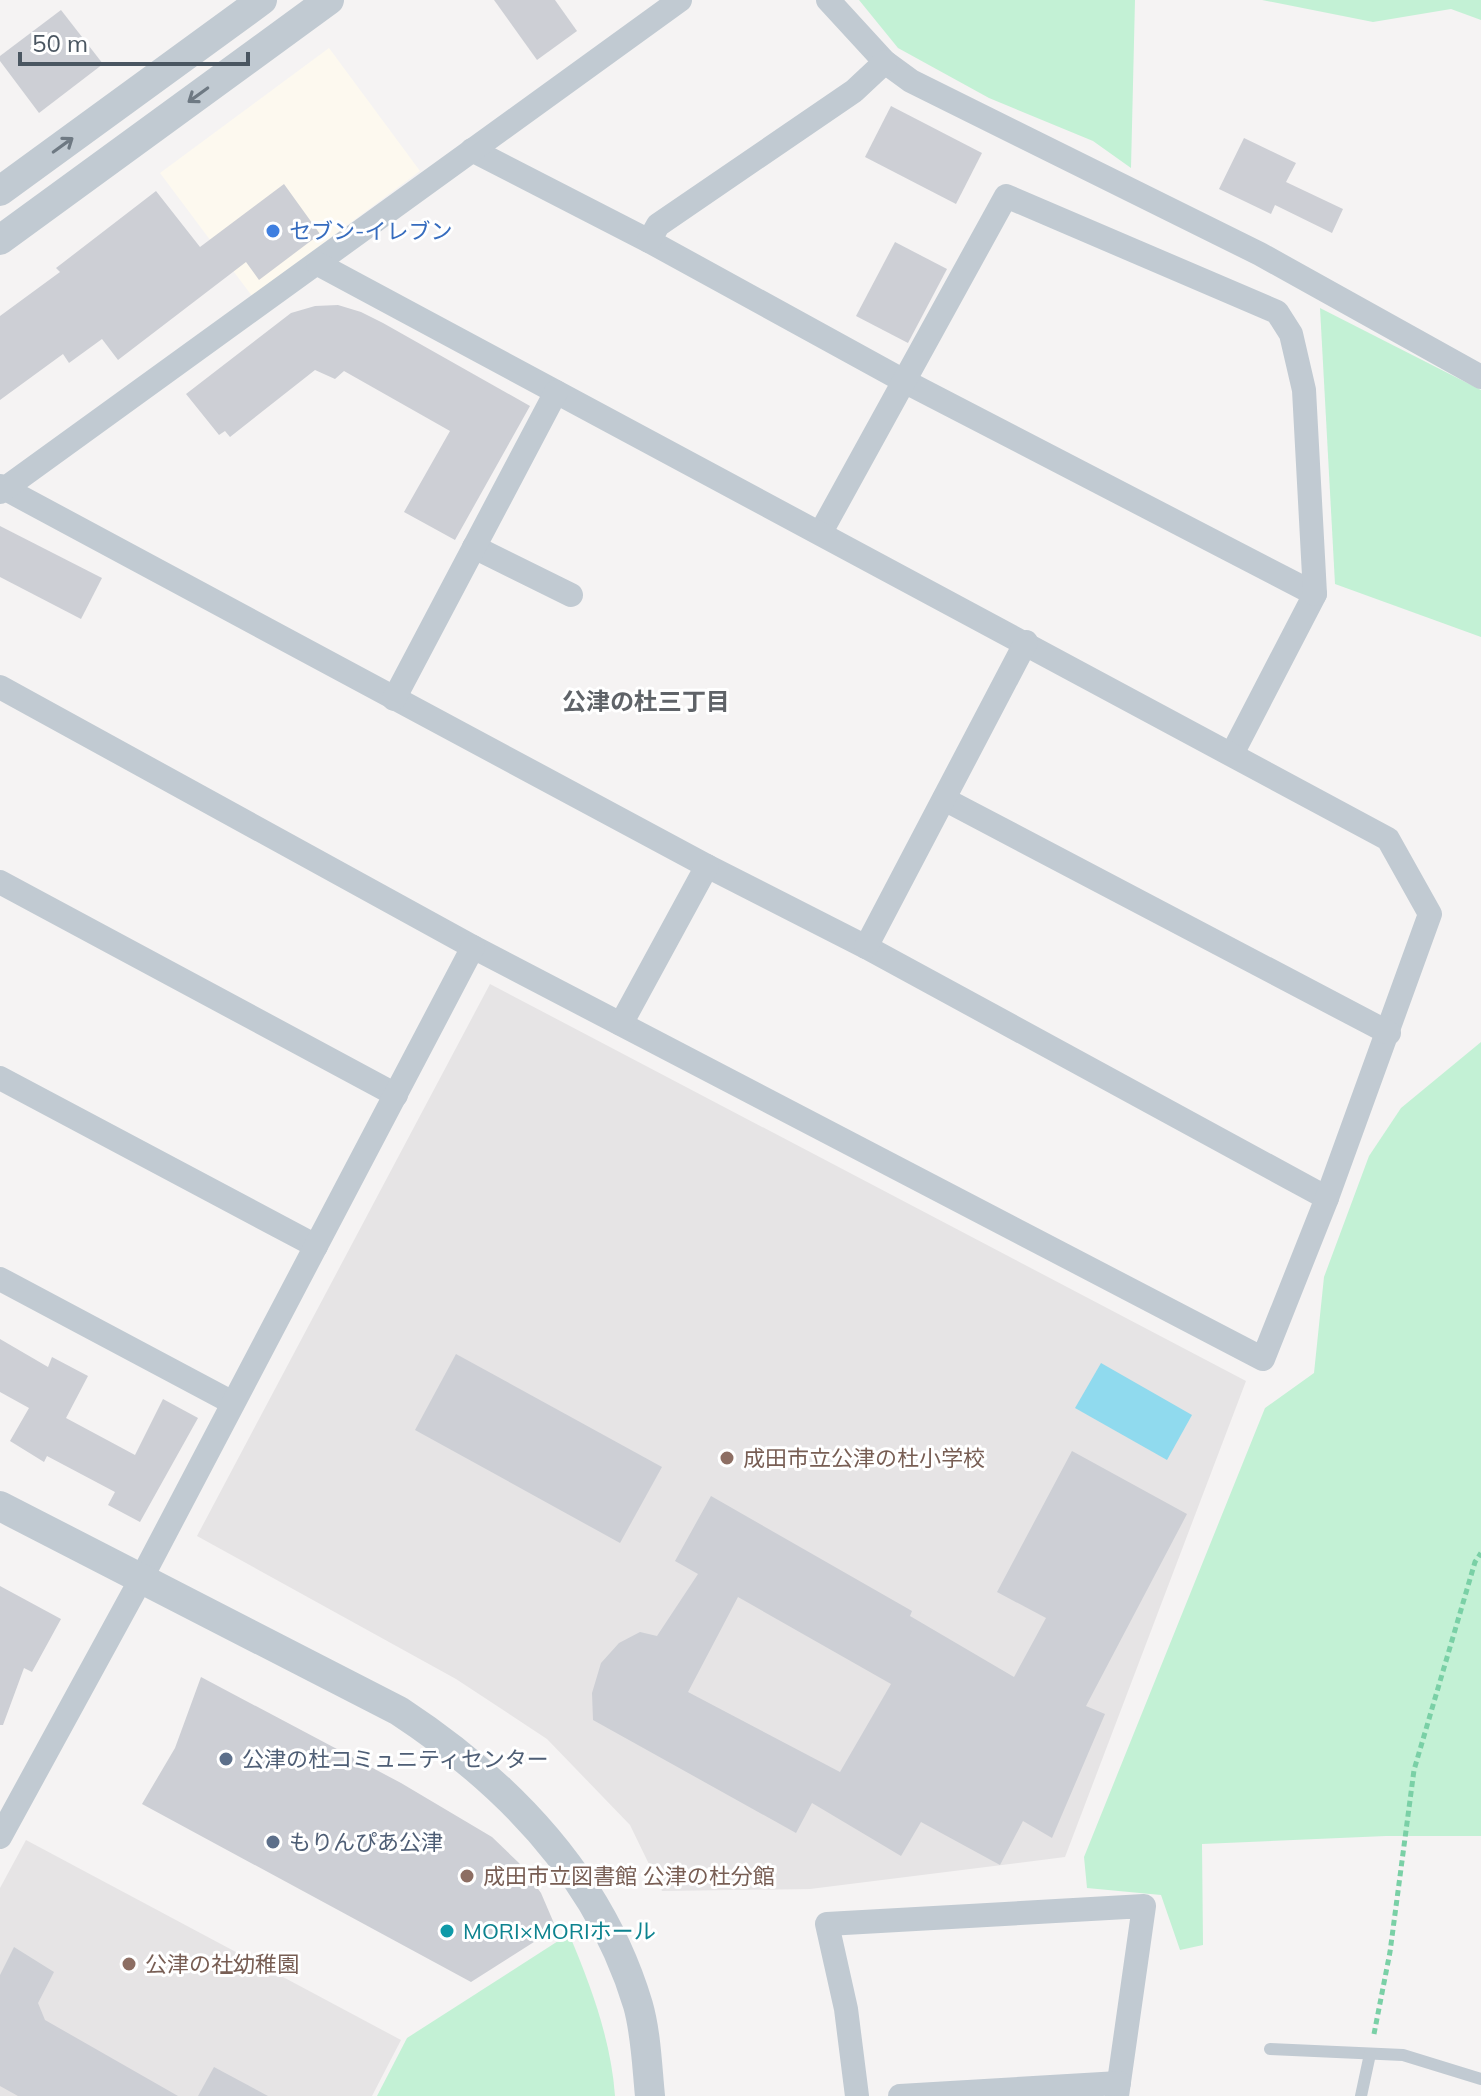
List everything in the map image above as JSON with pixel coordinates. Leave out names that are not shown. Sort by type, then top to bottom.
[{"type":"street","points":[[0,191],[262,0]]},
{"type":"street","points":[[0,240],[329,0]]},
{"type":"street","points":[[680,0],[2,489],[707,866],[866,947],[1327,1198]]},
{"type":"street","points":[[828,0],[885,62],[911,81],[1260,254],[1481,377]]},
{"type":"street","points":[[649,241],[658,225],[854,91],[885,62]]},
{"type":"street","points":[[472,150],[649,241],[904,381],[1315,594]]},
{"type":"street","points":[[821,532],[1006,196],[1277,312],[1291,334],[1304,390],[1315,594],[1232,754]]},
{"type":"street","points":[[0,687],[473,947],[1263,1359],[1389,1033],[1430,914],[1388,839],[318,264]]},
{"type":"street","points":[[394,699],[556,392]]},
{"type":"street","points":[[474,547],[571,595]]},
{"type":"street","points":[[866,947],[1026,642]]},
{"type":"street","points":[[944,799],[1389,1033]]},
{"type":"street","points":[[621,1024],[707,866]]},
{"type":"street","points":[[0,882],[396,1095]]},
{"type":"street","points":[[0,1837],[141,1579],[473,947]]},
{"type":"street","points":[[0,1078],[316,1246]]},
{"type":"street","points":[[0,1279],[233,1403]]},
{"type":"street","points":[[0,1506],[399,1711],[444,1740],[518,1806],[572,1871],[619,1952],[639,2008],[650,2096]]},
{"type":"street","points":[[857,2096],[846,2009],[827,1924],[1144,1906],[1118,2089],[900,2096]]},
{"type":"lane","points":[[1270,2049],[1403,2055],[1481,2079]]},
{"type":"lane","points":[[1361,2096],[1370,2054]]},
{"type":"path","points":[[1370,2054],[1390,1952],[1414,1770],[1475,1562],[1481,1553]]},
{"type":"shaded area","points":[[329,48],[420,171],[252,296],[160,173]]},
{"type":"shaded area","name":"成田市立公津の杜小学校","points":[[490,984],[1246,1381],[1065,1857],[810,1889],[662,1891],[630,1825],[547,1739],[456,1679],[197,1536]]},
{"type":"shaded area","name":"公津の社幼稚園","points":[[26,1840],[401,2040],[372,2096],[0,2096],[0,1888]]},
{"type":"green space","points":[[859,0],[1135,0],[1131,168],[1093,141],[989,98],[898,48]]},
{"type":"green space","points":[[1262,0],[1481,0],[1481,20],[1451,9],[1373,22]]},
{"type":"green space","points":[[1320,308],[1481,390],[1481,637],[1335,584]]},
{"type":"green space","points":[[1481,1042],[1481,1836],[1386,1836],[1202,1844],[1203,1945],[1180,1950],[1161,1895],[1087,1888],[1084,1857],[1265,1408],[1314,1373],[1324,1277],[1369,1156],[1401,1108]]},
{"type":"green space","points":[[569,1934],[599,2014],[615,2096],[377,2096],[407,2038]]},
{"type":"water","points":[[1101,1363],[1192,1415],[1167,1460],[1075,1408]]},
{"type":"building","points":[[494,0],[555,0],[577,31],[537,60]]},
{"type":"building","points":[[61,10],[103,64],[39,113],[0,61],[0,56]]},
{"type":"building","points":[[891,106],[982,153],[956,204],[865,157]]},
{"type":"building","points":[[1244,138],[1296,163],[1286,182],[1343,209],[1332,233],[1275,205],[1271,214],[1219,189]]},
{"type":"building","points":[[284,184],[320,234],[259,280],[246,262],[118,360],[102,339],[69,363],[63,354],[0,400],[0,316],[60,272],[56,268],[156,191],[200,247]]},
{"type":"building","points":[[895,242],[947,269],[908,343],[856,316]]},
{"type":"building","points":[[338,305],[383,323],[530,406],[455,540],[404,512],[450,431],[344,371],[335,379],[315,370],[230,437],[225,431],[219,435],[186,394],[291,313],[315,306]]},
{"type":"building","points":[[0,526],[102,578],[81,619],[0,577]]},
{"type":"building","points":[[0,1339],[48,1367],[52,1357],[88,1376],[66,1418],[135,1455],[163,1399],[198,1418],[140,1522],[108,1505],[115,1492],[47,1456],[44,1462],[10,1441],[29,1408],[0,1392]]},
{"type":"building","points":[[456,1354],[662,1467],[620,1543],[415,1430]]},
{"type":"building","points":[[1072,1451],[1187,1514],[1086,1706],[1105,1714],[1052,1838],[1023,1821],[1000,1865],[921,1822],[901,1856],[812,1803],[796,1833],[593,1720],[592,1693],[601,1663],[619,1643],[640,1632],[657,1636],[698,1574],[675,1561],[711,1496],[912,1611],[910,1616],[1014,1677],[1046,1618],[997,1592]],"holes":[[[738,1597],[891,1684],[840,1772],[688,1692]]]},
{"type":"building","points":[[0,1586],[61,1619],[32,1672],[24,1668],[3,1725],[0,1725]]},
{"type":"building","points":[[201,1677],[401,1783],[492,1837],[519,1863],[541,1893],[556,1928],[471,1982],[142,1804],[175,1748]]},
{"type":"building","points":[[14,1947],[54,1972],[38,2003],[45,2020],[178,2096],[18,2096],[0,2086],[0,1975]]},
{"type":"building","points":[[214,2067],[268,2096],[198,2096]]},
{"type":"place","name":"セブン-イレブン","points":[[273,231]]},
{"type":"place","name":"成田市立公津の杜小学校","points":[[727,1458]]},
{"type":"place","name":"公津の杜コミュニティセンター","points":[[226,1759]]},
{"type":"place","name":"もりんぴあ公津","points":[[273,1842]]},
{"type":"place","name":"成田市立図書館 公津の杜分館","points":[[467,1876]]},
{"type":"place","name":"MORI×MORIホール","points":[[447,1931]]},
{"type":"place","name":"公津の社幼稚園","points":[[129,1964]]},
{"type":"district","name":"公津の杜三丁目","points":[[646,701]]}]
